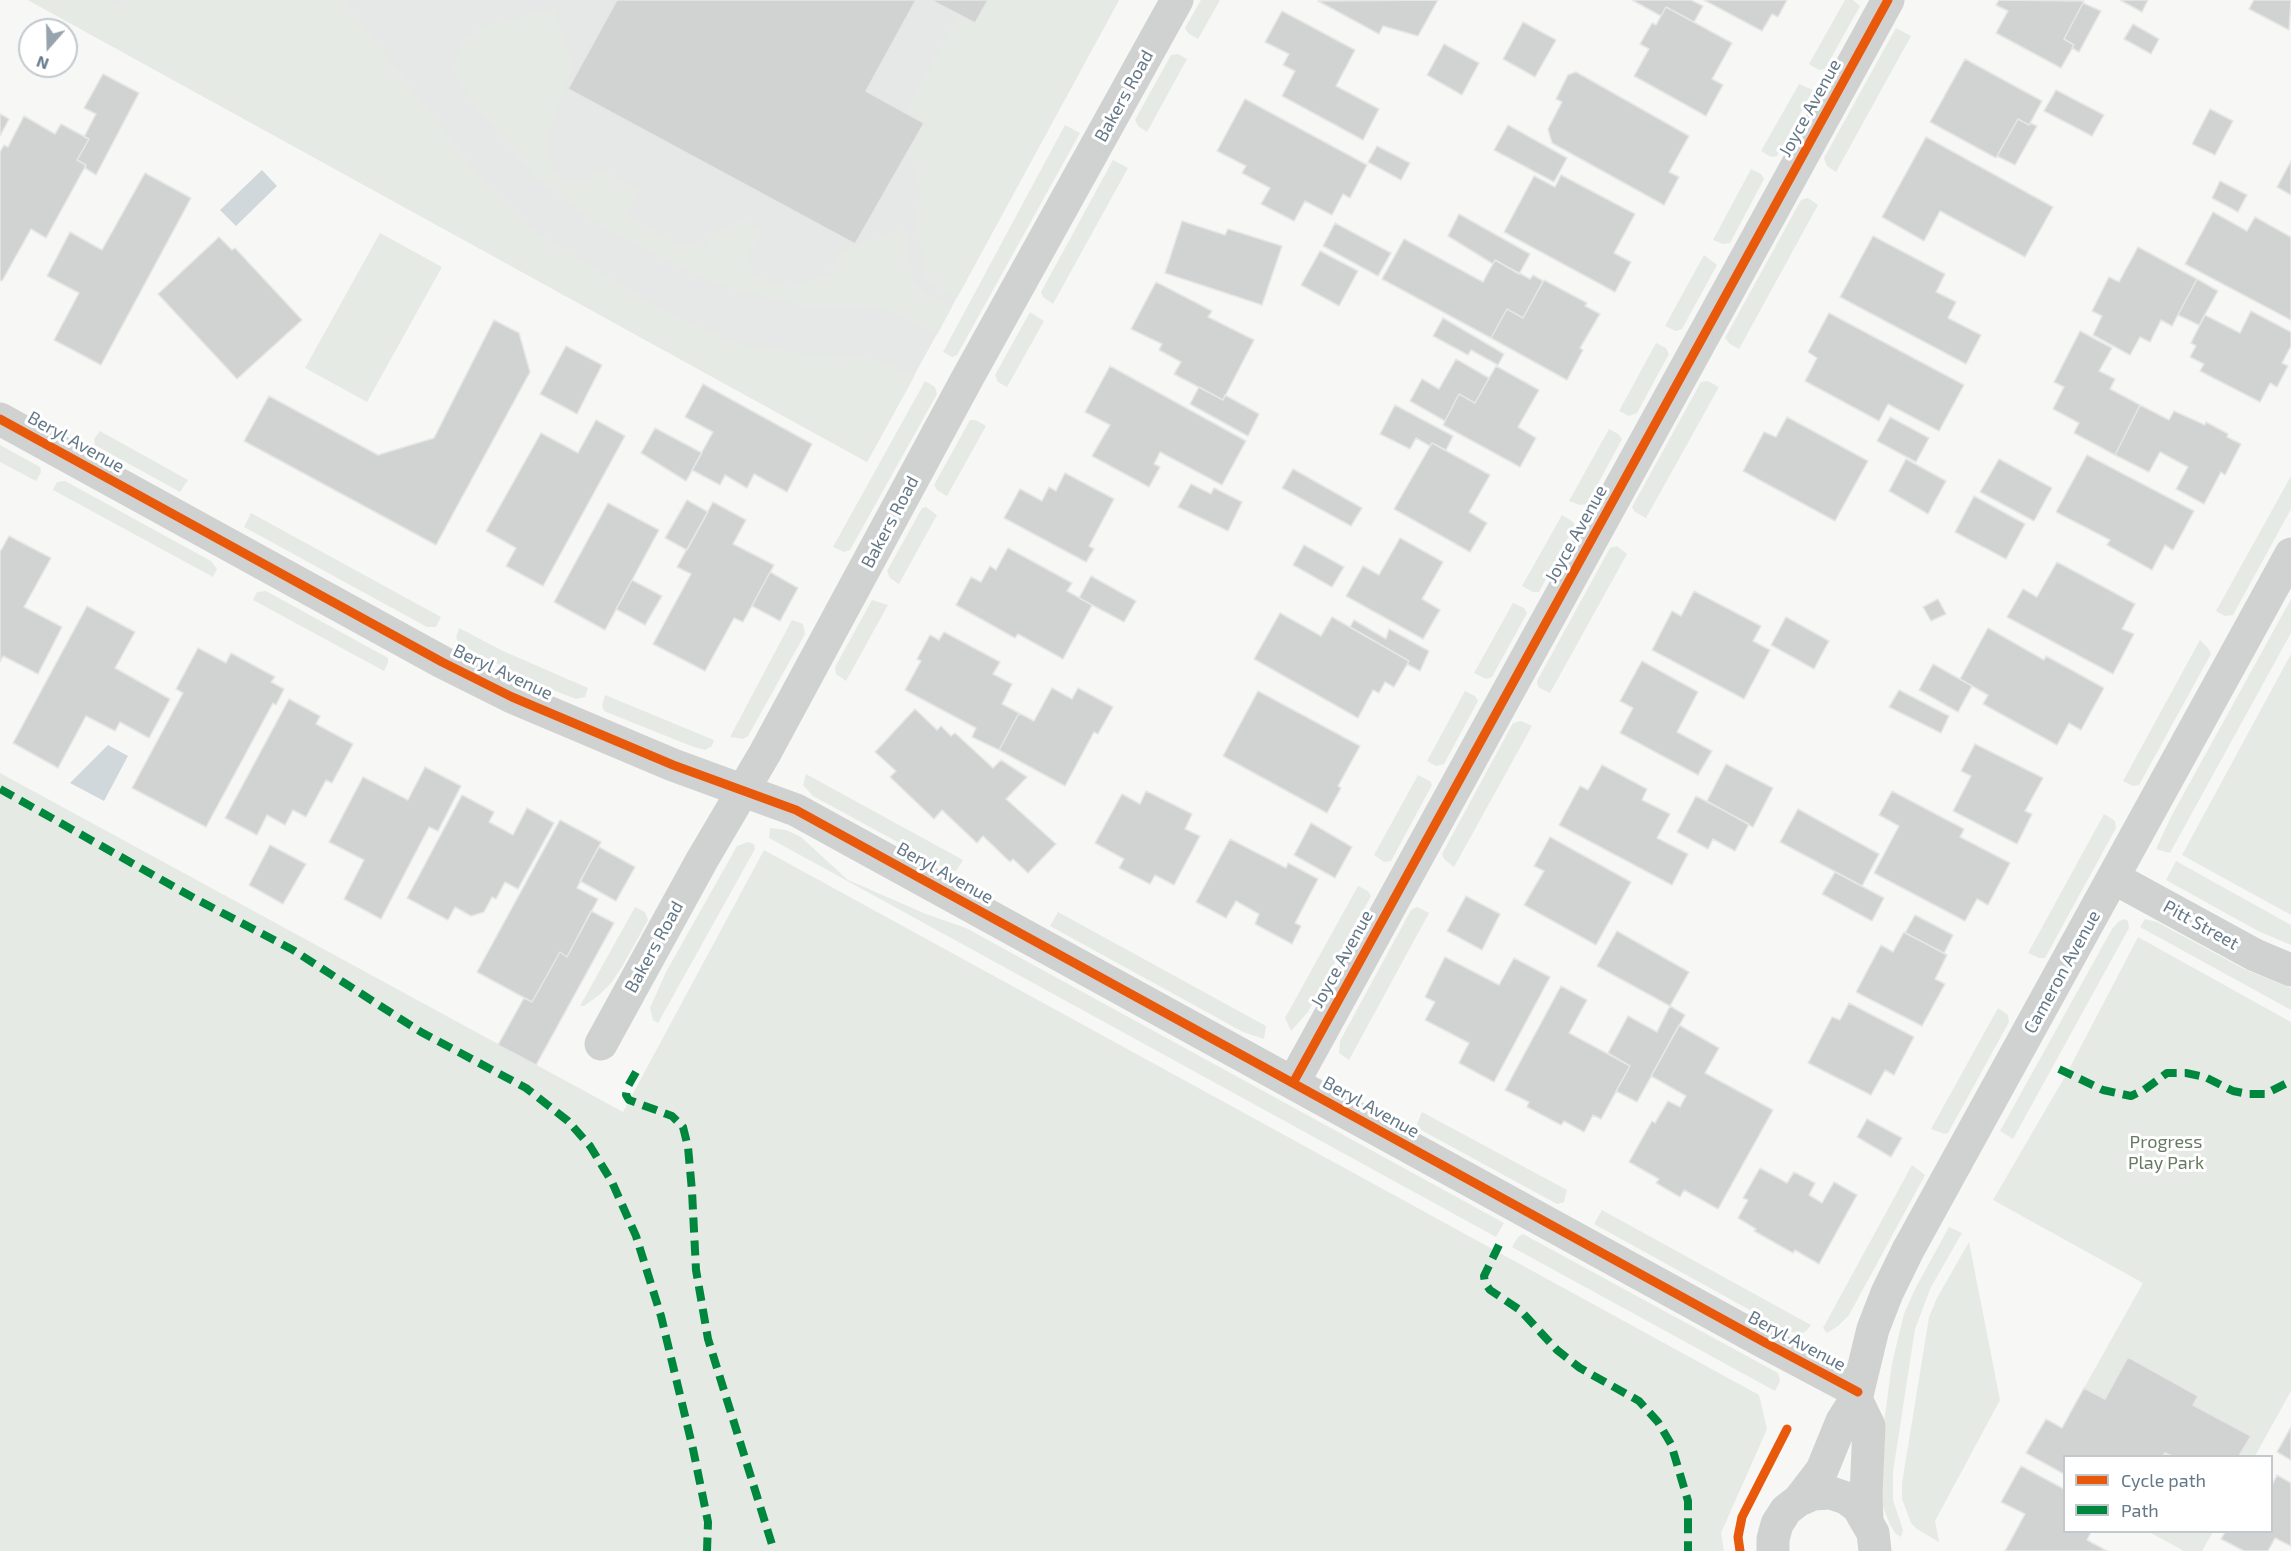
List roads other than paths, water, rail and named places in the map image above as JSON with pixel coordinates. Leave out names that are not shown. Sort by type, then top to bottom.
[{"type":"street","name":"Bakers Road","points":[[601,1044],[702,860],[743,791],[968,377],[1177,0]]},
{"type":"street","name":"Joyce Avenue","points":[[1293,1083],[1888,0]]},
{"type":"street","name":"Beryl Avenue","points":[[0,419],[442,662],[523,701],[673,765],[796,810],[1857,1395]]},
{"type":"street","name":"Cameron Avenue","points":[[1773,1551],[1777,1524],[1786,1510],[1799,1500],[1822,1470],[1842,1420],[1857,1395],[1873,1329],[1908,1250],[2291,554]]},
{"type":"street","name":"Pitt Street","points":[[2114,878],[2255,955],[2291,970]]},
{"type":"street","points":[[1857,1395],[1869,1426],[1867,1519]]},
{"type":"street","points":[[1799,1500],[1813,1494],[1831,1493],[1846,1498],[1858,1507],[1867,1519],[1873,1533],[1875,1551]]},
{"type":"park label","name":"Progress Play Park","points":[[2166,1152]]}]
